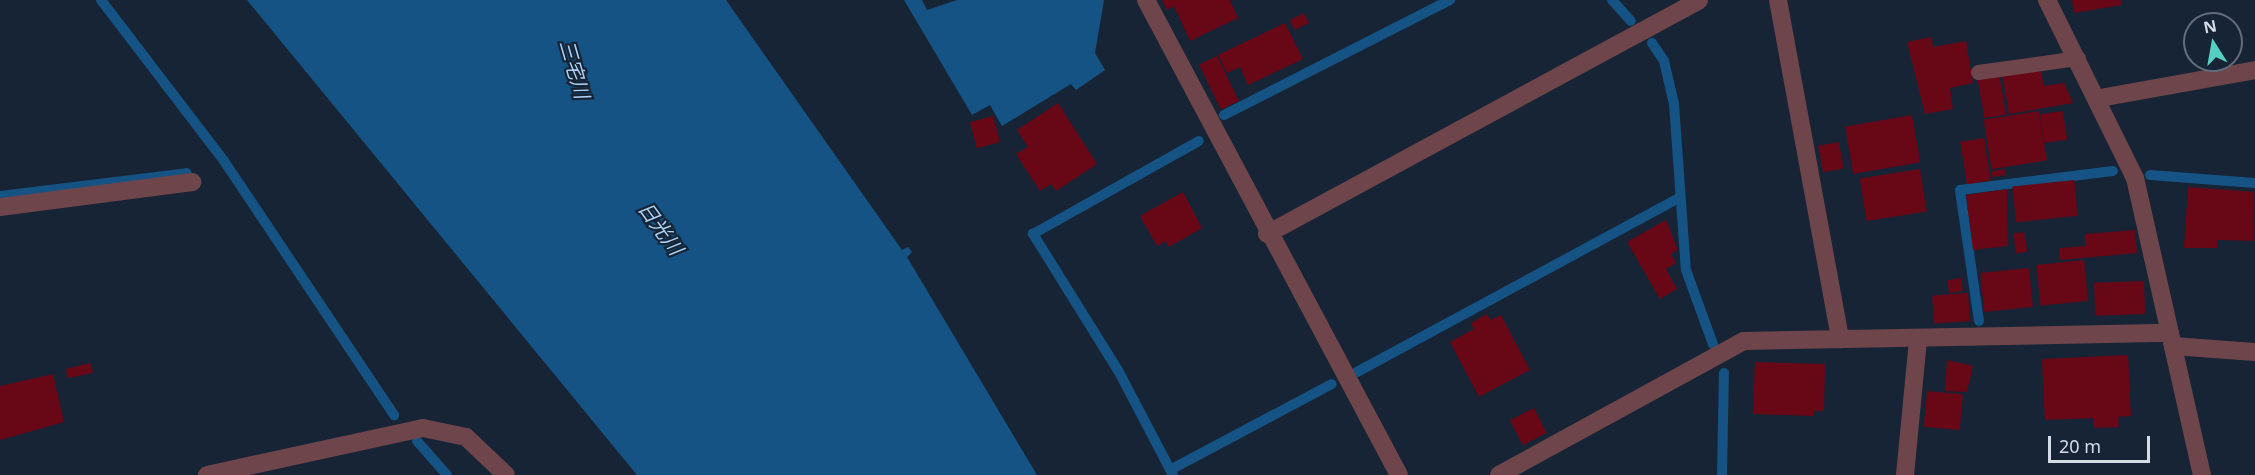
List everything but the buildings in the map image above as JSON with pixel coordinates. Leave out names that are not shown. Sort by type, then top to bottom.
[{"type":"street","points":[[1146,0],[1267,234],[1399,475]]},
{"type":"street","points":[[1267,234],[1699,0]]},
{"type":"street","points":[[1778,0],[1840,339]]},
{"type":"street","points":[[2047,0],[2100,98],[2135,178],[2202,475]]},
{"type":"street","points":[[2100,98],[2255,69]]},
{"type":"street","points":[[0,207],[192,182]]},
{"type":"street","points":[[1905,475],[1918,339]]},
{"type":"street","points":[[1499,475],[1744,341],[2172,340],[2255,352]]},
{"type":"street","points":[[207,475],[423,428],[466,437],[506,475]]},
{"type":"lane","points":[[1978,72],[2078,58]]},
{"type":"water","points":[[247,0],[726,0],[902,250],[908,247],[912,252],[907,257],[1037,475],[637,475]]},
{"type":"water","points":[[904,0],[922,0],[927,10],[957,0],[1104,0],[1095,53],[1105,70],[1076,90],[1071,84],[1002,126],[990,105],[972,115]]},
{"type":"waterway","points":[[101,0],[224,161],[394,415]]},
{"type":"waterway","points":[[1224,115],[1450,0]]},
{"type":"waterway","points":[[1612,0],[1631,21]]},
{"type":"waterway","points":[[1652,43],[1664,61],[1674,104],[1686,270],[1713,344]]},
{"type":"waterway","points":[[1173,475],[1119,372],[1033,234],[1199,141]]},
{"type":"waterway","points":[[1979,321],[1960,190],[2113,171]]},
{"type":"waterway","points":[[0,196],[187,173]]},
{"type":"waterway","points":[[2150,175],[2255,183]]},
{"type":"waterway","points":[[1357,372],[1677,199]]},
{"type":"waterway","points":[[1722,475],[1724,373]]},
{"type":"waterway","points":[[1170,470],[1332,384]]},
{"type":"waterway","points":[[417,441],[447,475]]},
{"type":"water label","name":"三宅川","points":[[575,69]]},
{"type":"water label","name":"日光川","points":[[661,228]]}]
